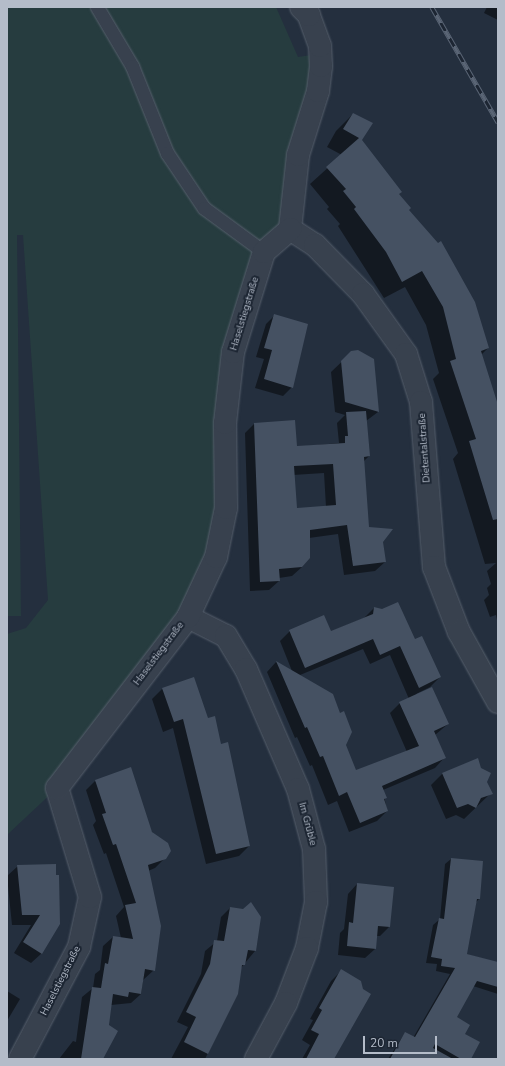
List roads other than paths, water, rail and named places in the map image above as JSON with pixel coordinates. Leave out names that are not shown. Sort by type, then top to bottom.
[{"type":"street","points":[[264,252],[290,229],[298,155],[318,91],[321,66],[320,46],[309,15],[301,7]]},
{"type":"street","name":"Dietentalstraße","points":[[290,229],[315,245],[363,294],[406,354],[421,402],[434,567],[458,632],[498,702]]},
{"type":"street","name":"Haselstiegstraße","points":[[20,1059],[79,947],[90,897],[57,788],[188,617],[217,550],[226,508],[225,423],[233,352],[264,252]]},
{"type":"street","name":"Im Grüble","points":[[188,617],[226,636],[246,669],[298,789],[314,849],[316,902],[307,948],[286,1003],[256,1059]]},
{"type":"lane","points":[[97,7],[132,66],[171,159],[204,208],[264,252]]},
{"type":"railway","points":[[432,7],[498,122]]}]
